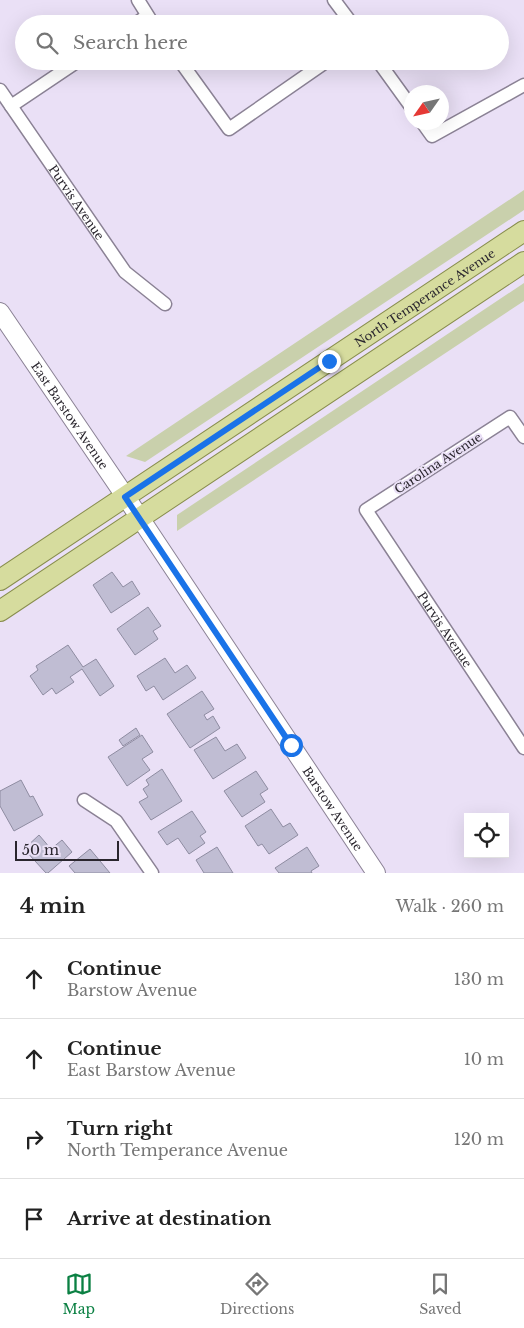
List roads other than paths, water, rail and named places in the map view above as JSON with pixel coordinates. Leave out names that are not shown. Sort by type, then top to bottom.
[{"type":"main road","name":"North Temperance Avenue","points":[[0,580],[524,231]]},
{"type":"main road","name":"North Temperance Avenue","points":[[0,611],[524,262]]},
{"type":"street","points":[[138,0],[147,15]]},
{"type":"street","points":[[334,0],[345,15]]},
{"type":"street","points":[[11,106],[65,70]]},
{"type":"street","points":[[186,70],[228,129],[314,70]]},
{"type":"street","points":[[385,70],[404,97]]},
{"type":"street","points":[[449,127],[524,85]]},
{"type":"street","name":"Purvis Avenue","points":[[0,90],[125,272],[165,304]]},
{"type":"street","points":[[428,130],[432,136],[443,130]]},
{"type":"street","name":"East Barstow Avenue","points":[[0,312],[140,518]]},
{"type":"street","name":"Carolina Avenue","points":[[366,510],[510,416],[524,437]]},
{"type":"street","name":"Purvis Avenue","points":[[366,510],[524,748]]},
{"type":"street","name":"Barstow Avenue","points":[[140,518],[376,873]]},
{"type":"street","points":[[84,800],[116,821],[150,872]]}]
